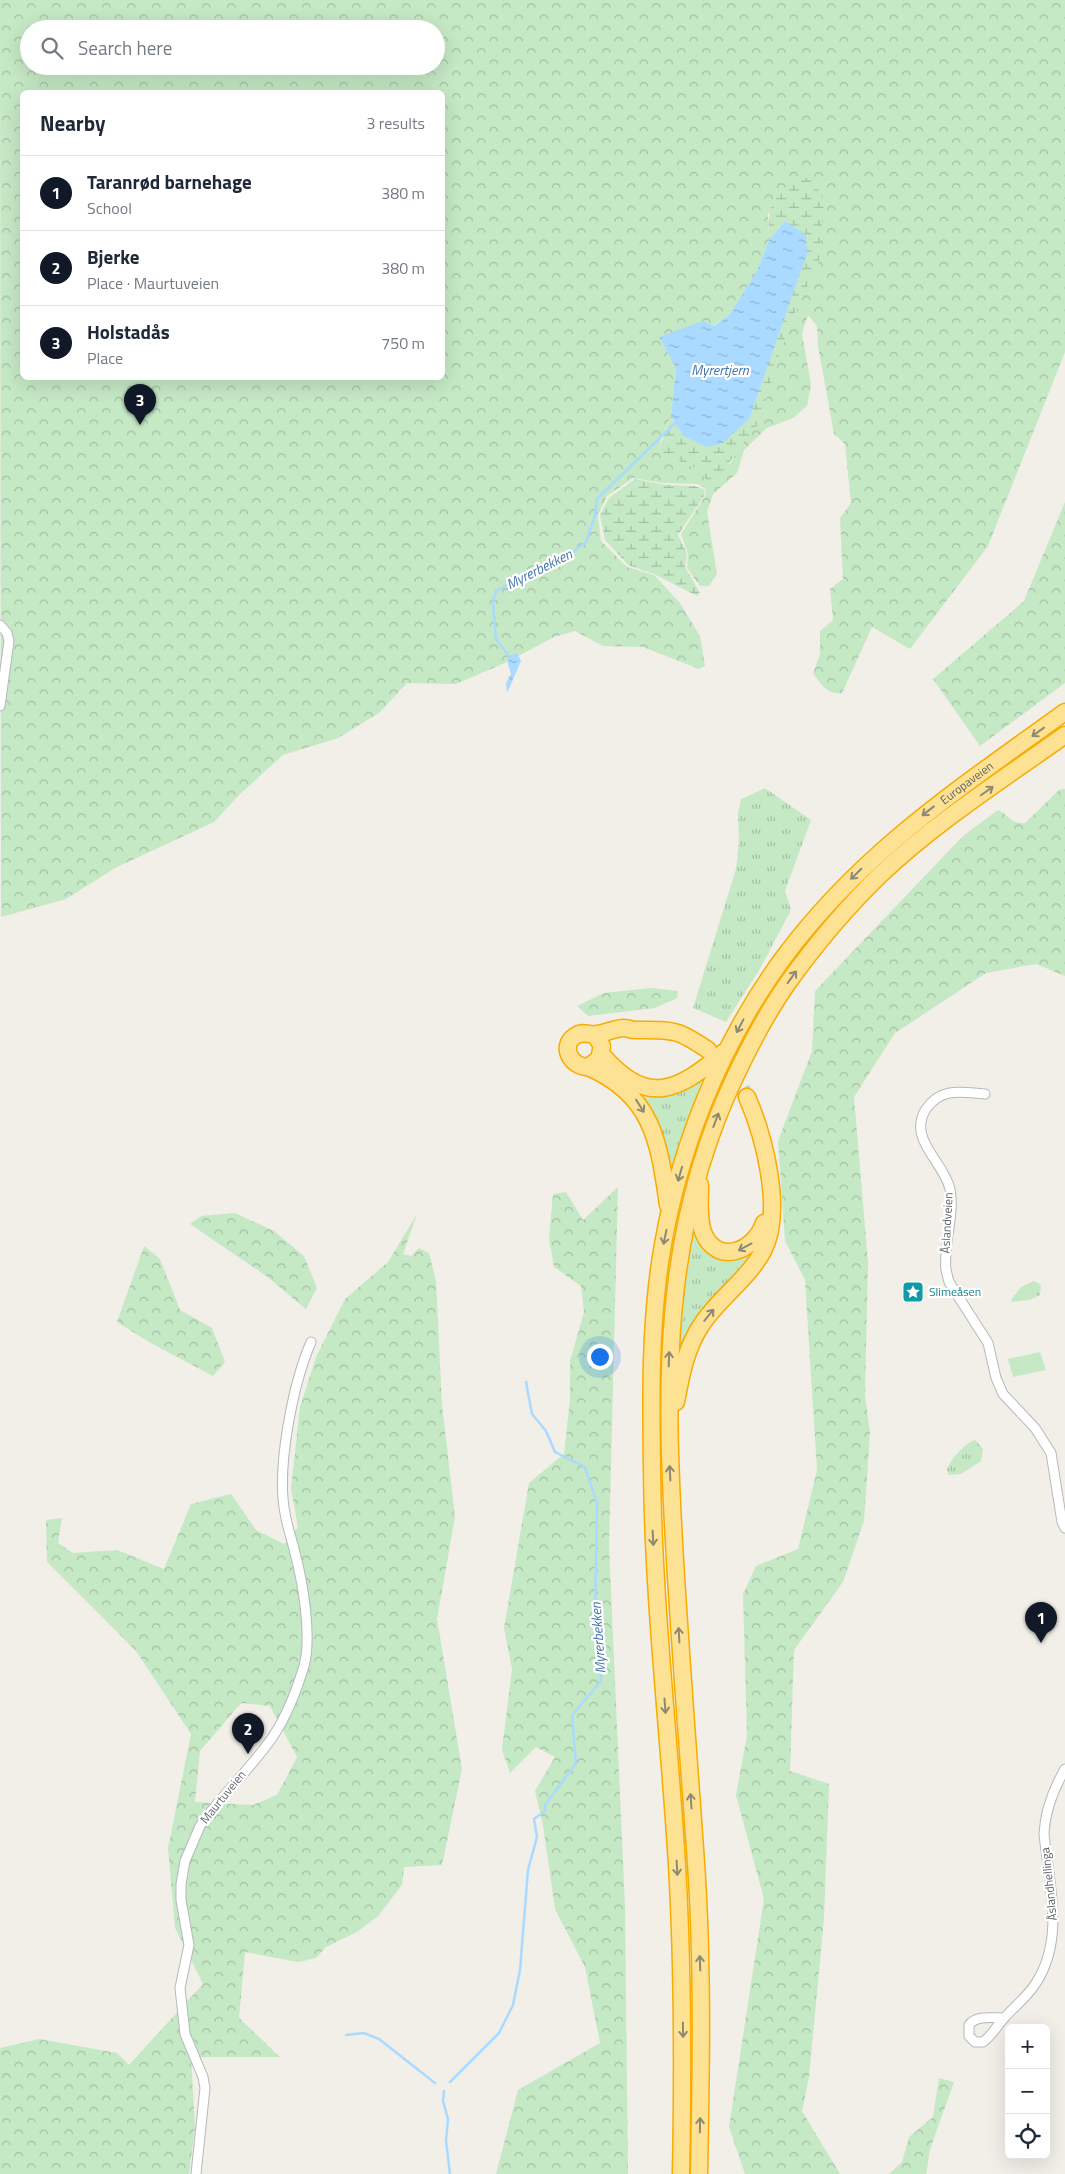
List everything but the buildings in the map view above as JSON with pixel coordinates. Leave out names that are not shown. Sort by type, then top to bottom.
[{"type":"highway","name":"Europaveien","points":[[681,2174],[683,2074],[681,1952],[677,1864],[652,1504],[652,1348],[660,1261],[670,1214],[691,1135],[729,1048],[748,1013],[784,957],[831,900],[872,859],[946,797],[1065,712]]},
{"type":"highway","name":"Europaveien","points":[[668,1443],[670,1350],[674,1291],[686,1218],[700,1166],[726,1095],[750,1046],[780,995],[817,944],[852,904],[906,852],[1065,735]]},
{"type":"highway","points":[[588,1067],[596,1063],[599,1046],[624,1028],[673,1031],[708,1050]]},
{"type":"highway","points":[[670,1214],[660,1151],[639,1104],[622,1086],[588,1067],[573,1062],[568,1053],[568,1047],[577,1034],[587,1032],[629,1078],[649,1087],[660,1088],[681,1084],[694,1077],[729,1048]]},
{"type":"highway","points":[[699,2174],[701,2000],[698,1907],[680,1656],[668,1443],[682,1373],[690,1345],[708,1316],[748,1272],[763,1251],[770,1232],[770,1186],[762,1144],[747,1097]]},
{"type":"highway","points":[[700,1166],[701,1225],[706,1238],[714,1246],[726,1251],[734,1251],[751,1245],[760,1234],[771,1207]]},
{"type":"street","points":[[0,625],[7,633],[9,641],[0,706]]},
{"type":"street","name":"Åslandveien","points":[[985,1094],[950,1093],[939,1096],[932,1101],[924,1112],[921,1123],[923,1140],[944,1175],[950,1191],[946,1270],[955,1292],[988,1343],[996,1378],[1003,1394],[1035,1428],[1051,1453],[1062,1522],[1065,1528]]},
{"type":"street","name":"Maurtuveien","points":[[196,2174],[205,2088],[203,2077],[188,2042],[183,2024],[180,1988],[189,1945],[181,1900],[182,1874],[191,1842],[200,1826],[269,1742],[278,1728],[304,1665],[307,1641],[306,1626],[298,1564],[283,1499],[286,1451],[292,1406],[304,1360],[312,1342]]},
{"type":"street","name":"Åslandhellinga","points":[[1004,2018],[1036,1984],[1050,1954],[1054,1909],[1044,1822],[1053,1791],[1065,1769]]},
{"type":"green space","points":[[0,0],[1065,0],[1065,352],[988,546],[910,649],[872,627],[842,693],[828,690],[813,673],[820,655],[820,631],[833,620],[830,589],[843,579],[840,518],[851,503],[845,444],[834,434],[818,346],[817,326],[808,315],[802,334],[811,384],[807,406],[793,418],[767,428],[744,450],[737,473],[713,494],[707,512],[717,574],[709,586],[700,586],[687,568],[688,553],[681,534],[705,496],[706,489],[697,484],[663,483],[633,478],[607,496],[598,515],[601,541],[627,567],[654,575],[680,603],[700,636],[705,666],[699,669],[643,647],[603,646],[575,631],[554,637],[507,662],[456,684],[407,683],[379,713],[338,738],[283,755],[240,794],[214,822],[115,868],[66,899],[1,917]],"holes":[[[768,213],[821,232],[819,260],[788,328],[766,399],[766,414],[744,439],[730,464],[700,470],[658,452],[671,416],[676,368],[713,326],[730,314],[757,271],[769,240]]]},
{"type":"green space","points":[[798,177],[813,179],[824,201],[819,261],[788,328],[766,399],[766,414],[711,486],[700,470],[658,452],[671,416],[683,436],[785,221],[769,240],[770,211],[776,197]]},
{"type":"green space","points":[[635,479],[667,485],[695,486],[705,490],[704,496],[678,535],[687,553],[685,567],[700,593],[697,596],[654,574],[628,565],[605,540],[600,515],[609,498]]},
{"type":"green space","points":[[1065,502],[1065,683],[980,746],[933,679],[1024,601]]},
{"type":"green space","points":[[765,788],[811,820],[785,891],[791,910],[761,967],[726,1022],[693,1008],[736,869],[739,842],[738,813],[741,799]]},
{"type":"green space","points":[[1065,789],[1065,976],[1036,964],[986,973],[895,1033],[854,1097],[868,1263],[865,1395],[870,1433],[864,1521],[843,1582],[794,1650],[790,1771],[829,1784],[824,1918],[809,2077],[802,2111],[840,2174],[745,2174],[729,2127],[764,1899],[736,1795],[747,1735],[743,1594],[756,1566],[798,1549],[817,1470],[805,1280],[785,1241],[778,1141],[812,1051],[815,991],[963,836],[998,810],[1013,821],[1025,823],[1059,790]]},
{"type":"green space","points":[[651,988],[678,991],[677,998],[655,1008],[588,1016],[577,1006],[604,993]]},
{"type":"green space","points":[[704,1074],[671,1169],[669,1170],[642,1093]]},
{"type":"green space","points":[[618,1187],[609,1545],[625,1907],[628,2174],[496,2174],[518,2090],[600,2043],[585,1967],[555,1909],[543,1825],[535,1791],[555,1757],[536,1747],[510,1773],[502,1750],[512,1669],[504,1628],[529,1483],[564,1454],[570,1400],[570,1361],[584,1312],[581,1286],[554,1267],[549,1238],[553,1194],[566,1192],[583,1220]]},
{"type":"green space","points":[[235,1213],[274,1231],[304,1256],[317,1288],[306,1309],[265,1275],[190,1224],[201,1216]]},
{"type":"green space","points":[[417,1214],[403,1254],[411,1256],[419,1248],[429,1253],[436,1281],[442,1405],[455,1517],[437,1619],[462,1769],[442,1865],[404,1867],[402,1885],[378,1916],[357,1932],[326,1947],[316,1958],[298,1962],[245,1952],[239,2018],[280,2057],[191,2057],[195,2127],[189,2174],[0,2174],[0,2048],[39,2039],[117,2053],[129,2065],[203,1984],[175,1928],[168,1848],[191,1734],[136,1651],[47,1562],[46,1520],[62,1518],[58,1543],[73,1553],[117,1550],[164,1569],[191,1504],[231,1494],[256,1530],[284,1544],[298,1527],[291,1489],[300,1407],[316,1357],[345,1299],[388,1262]],"holes":[[[241,1703],[270,1706],[297,1757],[277,1795],[253,1805],[195,1802],[200,1751]]]},
{"type":"green space","points":[[696,1220],[708,1247],[761,1241],[678,1367],[683,1296]]},
{"type":"green space","points":[[144,1246],[160,1259],[180,1310],[212,1328],[225,1362],[213,1376],[149,1342],[117,1322]]},
{"type":"green space","points":[[1034,1281],[1041,1285],[1040,1295],[1029,1300],[1012,1302],[1011,1300],[1021,1287]]},
{"type":"green space","points":[[1040,1352],[1046,1370],[1013,1377],[1008,1359]]},
{"type":"green space","points":[[975,1440],[983,1449],[981,1461],[961,1474],[949,1475],[948,1466],[954,1457],[962,1448]]},
{"type":"green space","points":[[939,2078],[954,2082],[930,2149],[926,2174],[889,2174],[902,2162],[909,2137],[933,2117]]},
{"type":"water","name":"Myrertjern","points":[[785,221],[806,235],[807,254],[749,419],[723,443],[707,447],[683,436],[671,416],[676,368],[659,337],[703,321],[714,326],[730,314],[757,271],[769,240]]},
{"type":"water","points":[[517,653],[521,661],[507,693],[506,683],[511,674],[508,664],[509,656]]},
{"type":"waterway","name":"Myrerbekken","points":[[509,656],[496,639],[493,602],[496,591],[506,586],[518,576],[530,574],[573,552],[586,542],[595,516],[597,499],[675,423]]},
{"type":"waterway","name":"Myrerbekken","points":[[450,2082],[499,2033],[513,2005],[520,1970],[528,1870],[537,1837],[534,1819],[545,1811],[545,1805],[576,1763],[572,1715],[601,1681],[600,1648],[595,1623],[597,1503],[585,1467],[555,1452],[546,1431],[532,1414],[526,1382]]},
{"type":"waterway","points":[[346,2035],[364,2033],[379,2039],[435,2083]]},
{"type":"waterway","name":"Myrerbekken","points":[[444,2091],[443,2101],[448,2119],[446,2141],[450,2174]]},
{"type":"tunnel","points":[[711,1053],[728,1067],[747,1097]]},
{"type":"place","name":"Holstadås","points":[[140,425]]},
{"type":"place","name":"Slimeåsen","points":[[913,1292]]},
{"type":"place","name":"Taranrød barnehage","points":[[1041,1643]]},
{"type":"place","name":"Bjerke","points":[[248,1754]]}]
